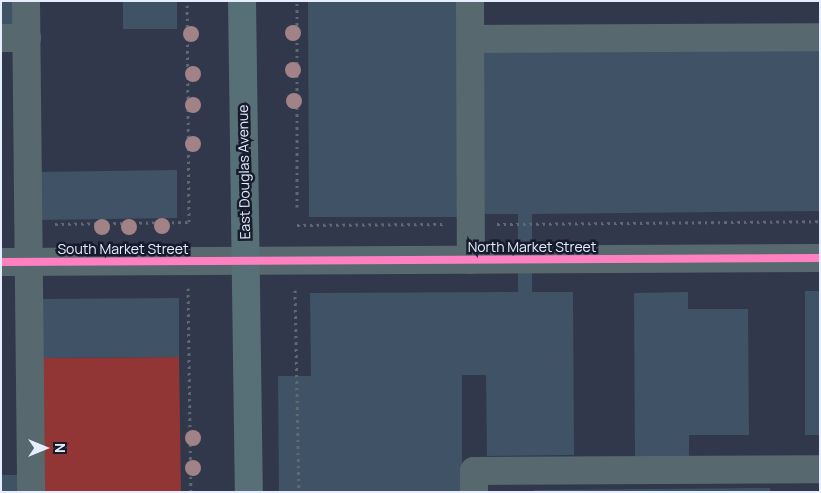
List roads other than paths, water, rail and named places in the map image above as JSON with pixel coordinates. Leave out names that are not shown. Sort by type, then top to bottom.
[{"type":"main road","name":"East Douglas Avenue","points":[[242,1],[248,492]]},
{"type":"street","points":[[26,1],[14,38],[30,224],[31,492]]},
{"type":"street","points":[[470,1],[471,260]]},
{"type":"street","points":[[470,38],[820,37]]},
{"type":"street","name":"North Market Street","points":[[245,261],[820,258]]},
{"type":"street","name":"South Market Street","points":[[1,262],[245,261]]},
{"type":"street","points":[[474,492],[474,471],[820,469]]}]
